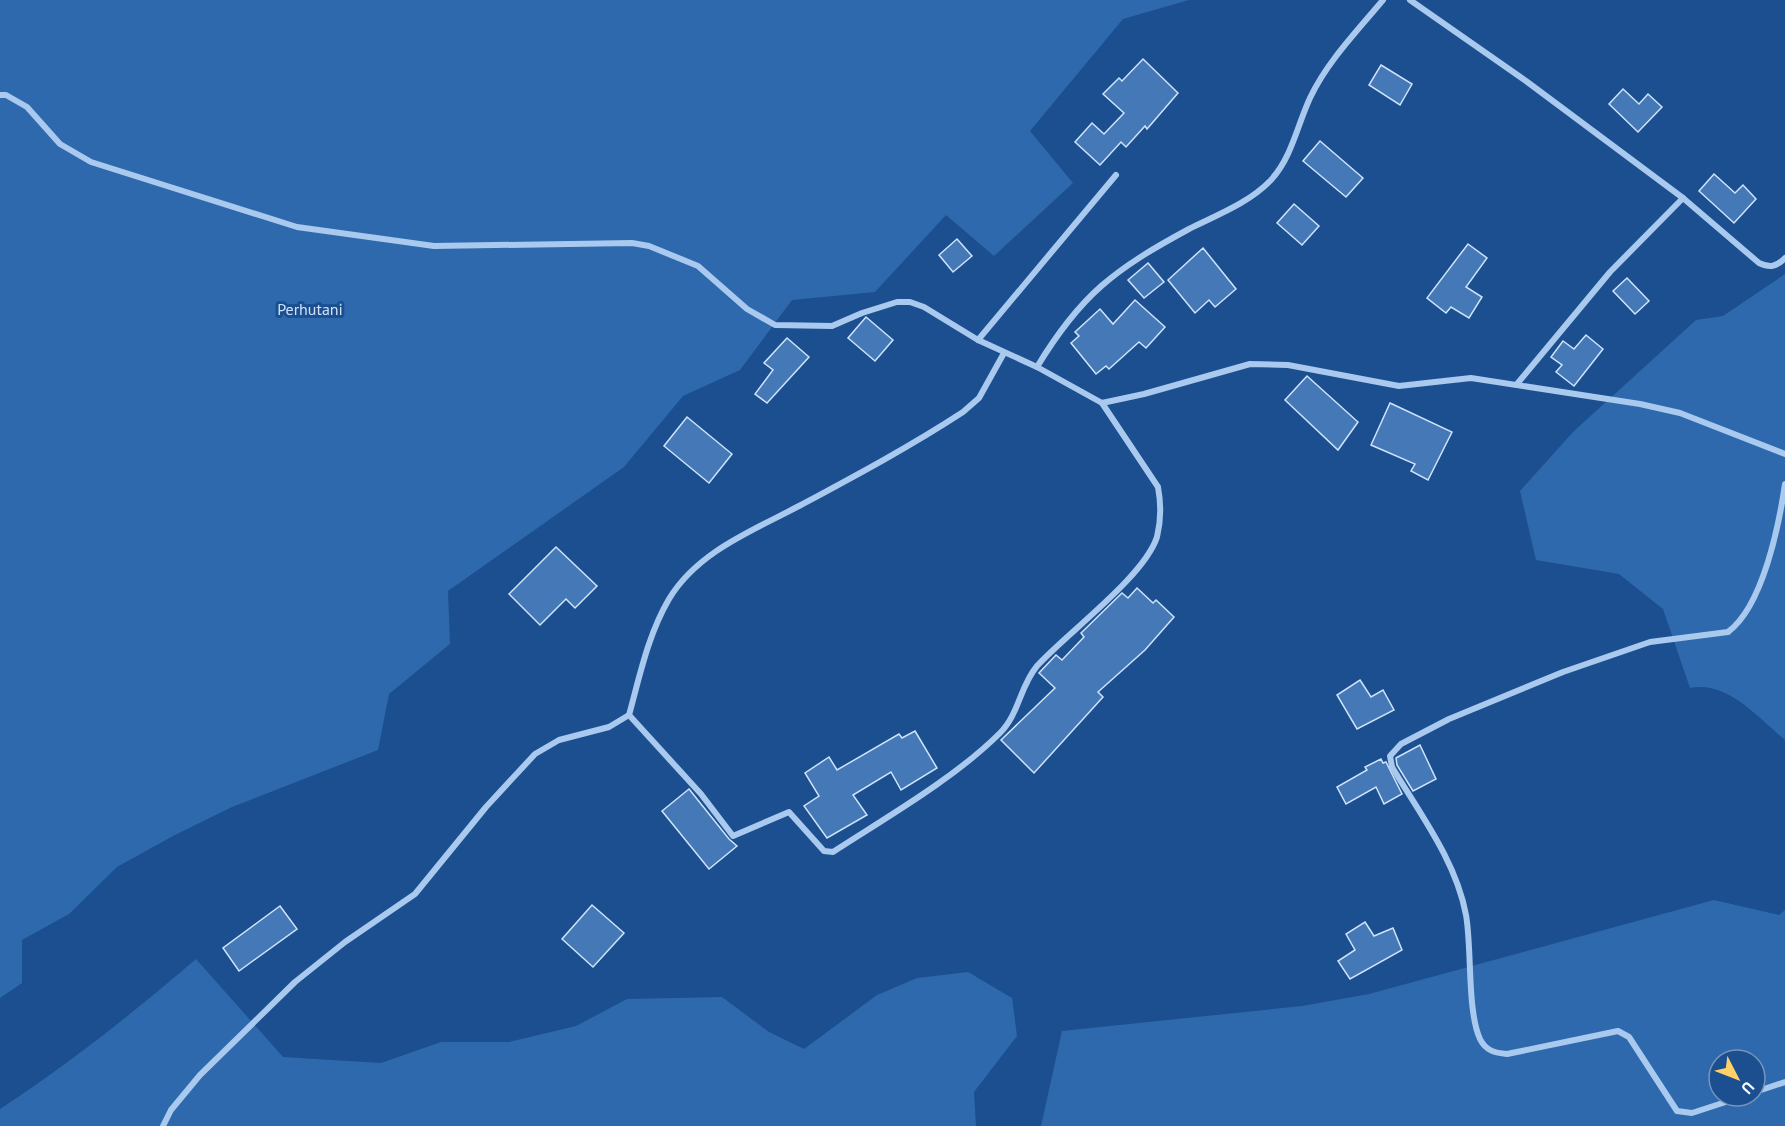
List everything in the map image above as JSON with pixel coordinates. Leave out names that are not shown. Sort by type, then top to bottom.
[{"type":"street","points":[[1037,367],[1064,326],[1089,295],[1114,273],[1161,244],[1251,197],[1270,181],[1283,165],[1322,75],[1383,0]]},
{"type":"street","points":[[1410,0],[1526,81],[1683,198],[1759,263],[1767,267],[1775,266],[1785,258]]},
{"type":"street","points":[[0,95],[6,95],[27,107],[60,144],[91,162],[297,227],[434,246],[632,243],[649,246],[698,266],[747,309],[775,325],[801,328],[832,326],[862,313],[910,302],[924,307],[978,340],[1037,367],[1102,403],[1158,487],[1161,503],[1157,536],[1149,552],[1134,571],[1036,667],[1010,720],[1000,733],[928,788],[833,852],[824,851],[789,812],[733,836],[701,794],[629,715]]},
{"type":"street","points":[[978,340],[1116,175]]},
{"type":"street","points":[[1517,384],[1596,288],[1683,198]]},
{"type":"street","points":[[163,1126],[171,1110],[200,1075],[295,982],[345,942],[415,894],[486,807],[536,754],[559,740],[609,727],[629,715],[651,636],[670,597],[698,565],[730,542],[821,494],[963,411],[979,398],[1004,353]]},
{"type":"street","points":[[1102,403],[1144,394],[1250,364],[1288,365],[1399,386],[1471,378],[1640,404],[1680,413],[1785,454]]},
{"type":"street","points":[[1707,1108],[1692,1113],[1677,1111],[1629,1037],[1618,1031],[1507,1054],[1490,1050],[1483,1044],[1476,1023],[1466,918],[1461,894],[1451,866],[1392,767],[1390,756],[1401,744],[1449,719],[1563,672],[1650,642],[1728,632],[1737,625],[1747,609],[1775,546],[1785,484]]},
{"type":"street","points":[[1767,1088],[1785,1083]]},
{"type":"green space","name":"Perhutani","points":[[0,0],[1189,0],[1123,19],[1030,131],[1073,183],[994,256],[946,215],[875,292],[792,300],[740,370],[683,396],[624,467],[448,591],[450,644],[389,694],[378,750],[232,807],[117,867],[69,914],[22,940],[22,983],[0,998]]},
{"type":"green space","points":[[1785,274],[1785,740],[1729,695],[1704,687],[1690,688],[1663,609],[1619,574],[1536,560],[1520,491],[1573,432],[1696,320],[1723,316]]},
{"type":"green space","points":[[1714,900],[1779,915],[1785,910],[1785,1126],[1041,1126],[1062,1031],[1302,1006],[1369,994]]},
{"type":"green space","points":[[196,959],[283,1057],[381,1063],[441,1042],[509,1042],[576,1026],[627,999],[722,997],[769,1032],[804,1049],[877,995],[917,978],[968,972],[1012,998],[1017,1036],[974,1092],[976,1126],[0,1126],[0,1109],[101,1037]]},
{"type":"building","points":[[1143,59],[1178,93],[1147,129],[1145,126],[1126,147],[1121,142],[1100,165],[1075,142],[1092,123],[1104,134],[1124,113],[1103,94],[1119,78],[1122,81]]},
{"type":"building","points":[[1381,65],[1412,84],[1400,105],[1369,85]]},
{"type":"building","points":[[1623,89],[1639,104],[1648,94],[1662,107],[1638,132],[1609,104]]},
{"type":"building","points":[[1320,141],[1363,178],[1346,197],[1303,161]]},
{"type":"building","points":[[1714,174],[1735,193],[1743,185],[1756,199],[1734,223],[1699,191]]},
{"type":"building","points":[[1294,204],[1319,226],[1302,245],[1277,223]]},
{"type":"building","points":[[957,239],[972,256],[953,272],[939,255]]},
{"type":"building","points":[[1468,244],[1487,258],[1466,287],[1482,297],[1469,318],[1451,307],[1446,313],[1427,298]]},
{"type":"building","points":[[1203,248],[1236,289],[1215,307],[1209,300],[1195,313],[1168,280]]},
{"type":"building","points":[[1148,263],[1164,282],[1144,298],[1128,280]]},
{"type":"building","points":[[1627,278],[1649,301],[1635,314],[1613,291]]},
{"type":"building","points":[[1135,300],[1165,327],[1146,348],[1139,342],[1109,369],[1106,366],[1096,374],[1071,343],[1079,336],[1075,332],[1100,309],[1113,324]]},
{"type":"building","points":[[866,317],[893,340],[875,361],[848,338]]},
{"type":"building","points":[[1586,335],[1603,349],[1574,386],[1556,372],[1562,365],[1551,357],[1563,341],[1574,349]]},
{"type":"building","points":[[787,338],[809,357],[767,403],[755,394],[773,370],[764,363]]},
{"type":"building","points":[[1307,376],[1358,422],[1338,450],[1285,400]]},
{"type":"building","points":[[1390,403],[1452,432],[1428,480],[1411,471],[1415,464],[1371,445]]},
{"type":"building","points":[[687,417],[732,454],[709,483],[664,446]]},
{"type":"building","points":[[556,547],[597,586],[575,608],[566,599],[540,625],[509,594]]},
{"type":"building","points":[[1137,588],[1153,603],[1156,600],[1174,617],[1145,650],[1098,692],[1103,697],[1034,773],[1001,740],[1055,688],[1039,673],[1056,655],[1062,660],[1084,637],[1081,633],[1122,593],[1128,598]]},
{"type":"building","points":[[1360,680],[1371,697],[1383,690],[1394,710],[1357,729],[1337,695]]},
{"type":"building","points":[[915,731],[937,768],[901,790],[891,772],[853,795],[867,815],[827,838],[804,806],[819,796],[805,773],[829,757],[837,770],[899,734],[902,738]]},
{"type":"building","points":[[1420,745],[1436,779],[1413,791],[1397,765],[1396,758]]},
{"type":"building","points":[[1381,759],[1383,763],[1386,762],[1402,794],[1384,804],[1376,787],[1346,804],[1337,787],[1367,770],[1365,767]]},
{"type":"building","points":[[689,789],[737,846],[709,869],[662,811]]},
{"type":"building","points":[[592,905],[624,933],[593,967],[562,939]]},
{"type":"building","points":[[280,906],[297,929],[239,971],[223,948]]},
{"type":"building","points":[[1365,922],[1374,936],[1393,928],[1402,950],[1350,979],[1338,961],[1355,950],[1346,934]]}]
